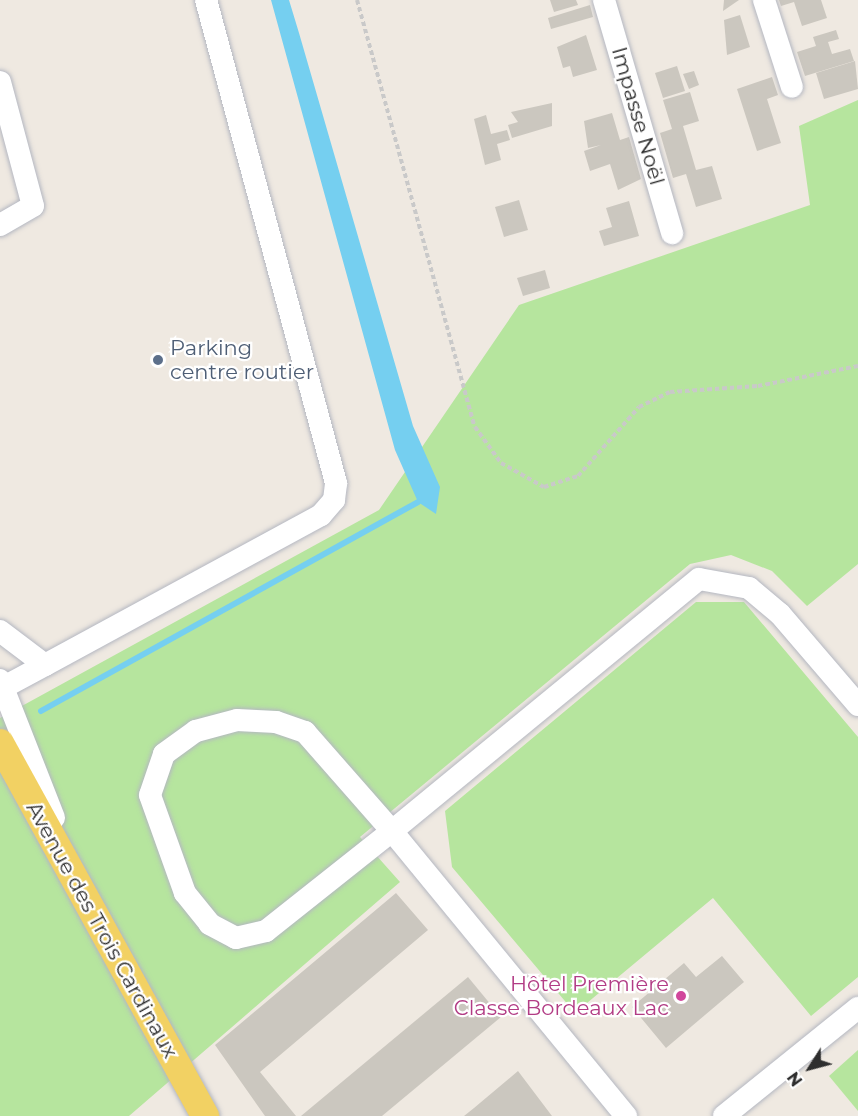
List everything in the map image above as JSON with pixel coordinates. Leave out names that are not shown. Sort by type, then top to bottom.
[{"type":"main road","name":"Avenue des Trois Cardinaux","points":[[0,743],[205,1116]]},
{"type":"street","points":[[93,910],[2,683],[45,665],[321,516],[334,500],[336,483],[206,0]]},
{"type":"street","name":"Impasse Noël","points":[[604,0],[672,233]]},
{"type":"street","points":[[764,0],[792,87]]},
{"type":"street","points":[[0,82],[5,125],[33,206],[0,225]]},
{"type":"street","points":[[626,1116],[393,831],[305,732],[276,722],[237,720],[196,731],[165,754],[150,795],[184,893],[210,924],[236,938],[266,931],[393,831],[699,579],[749,588],[780,614],[858,705]]},
{"type":"street","points":[[0,631],[45,665]]},
{"type":"street","points":[[724,1116],[858,1008]]},
{"type":"path","points":[[357,0],[475,427],[501,463],[544,487],[578,476],[639,407],[670,392],[758,386],[858,366]]},
{"type":"green space","points":[[858,100],[858,564],[807,606],[772,571],[731,555],[690,564],[360,837],[400,882],[129,1116],[0,1116],[0,718],[379,510],[519,305],[810,205],[799,126]]},
{"type":"green space","points":[[696,602],[744,602],[858,737],[858,977],[811,1016],[713,898],[575,1013],[452,867],[445,811]]},
{"type":"green space","points":[[858,1050],[858,1111],[829,1076]]},
{"type":"water","points":[[271,0],[289,0],[413,426],[440,487],[436,514],[418,502],[395,450]]},
{"type":"building","points":[[550,0],[576,0],[578,5],[554,12]]},
{"type":"building","points":[[724,0],[739,0],[723,11]]},
{"type":"building","points":[[779,0],[821,0],[827,18],[802,26],[794,2],[781,6]]},
{"type":"building","points":[[590,5],[593,17],[551,29],[548,18]]},
{"type":"building","points":[[740,15],[750,47],[727,55],[724,20]]},
{"type":"building","points":[[836,30],[839,39],[828,42],[832,54],[850,49],[854,61],[805,76],[797,52],[816,46],[813,37]]},
{"type":"building","points":[[586,35],[597,70],[573,77],[570,66],[563,68],[557,47]]},
{"type":"building","points":[[855,61],[858,89],[824,99],[816,73]]},
{"type":"building","points":[[677,66],[685,91],[663,98],[655,73]]},
{"type":"building","points":[[694,71],[699,85],[689,89],[683,74]]},
{"type":"building","points":[[772,77],[778,95],[767,99],[781,143],[757,151],[737,89]]},
{"type":"building","points":[[690,92],[699,121],[683,126],[696,170],[712,166],[722,199],[696,207],[686,174],[673,178],[660,133],[672,129],[663,100]]},
{"type":"building","points":[[552,103],[552,126],[512,138],[508,125],[518,122],[511,112]]},
{"type":"building","points":[[612,113],[620,140],[629,137],[641,179],[618,190],[610,164],[590,171],[584,151],[601,145],[588,148],[584,121]]},
{"type":"building","points":[[486,115],[491,134],[507,130],[510,140],[497,144],[501,160],[485,165],[474,119]]},
{"type":"building","points":[[519,200],[528,230],[504,237],[495,207]]},
{"type":"building","points":[[629,201],[639,236],[604,246],[599,231],[612,227],[606,208]]},
{"type":"building","points":[[545,270],[550,288],[523,296],[517,278]]},
{"type":"building","points":[[396,893],[428,930],[260,1072],[296,1116],[265,1116],[215,1045]]},
{"type":"building","points":[[722,956],[744,982],[666,1048],[632,1007],[684,963],[696,977]]},
{"type":"building","points":[[468,977],[501,1017],[382,1116],[301,1116]]},
{"type":"building","points":[[518,1071],[552,1116],[464,1116],[474,1108]]},
{"type":"waterway","points":[[41,711],[418,502]]},
{"type":"place","name":"Parking centre routier","points":[[158,360]]},
{"type":"place","name":"Hôtel Première Classe Bordeaux Lac","points":[[681,996]]}]
